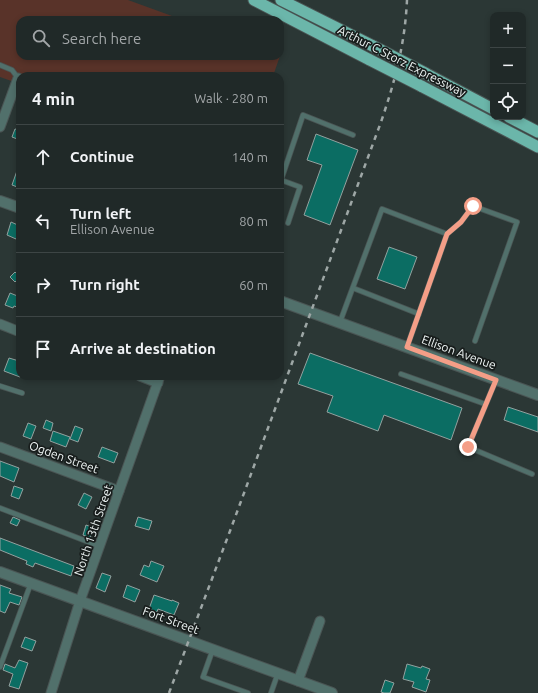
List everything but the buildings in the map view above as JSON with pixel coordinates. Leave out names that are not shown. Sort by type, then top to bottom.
[{"type":"highway","name":"Arthur C Storz Expressway","points":[[254,0],[538,146]]},
{"type":"highway","name":"Arthur C Storz Expressway","points":[[281,0],[490,107]]},
{"type":"highway","points":[[515,120],[538,132]]},
{"type":"street","points":[[0,128],[16,86]]},
{"type":"street","points":[[0,201],[16,207]]},
{"type":"street","name":"Ellison Avenue","points":[[284,302],[538,395]]},
{"type":"street","points":[[0,324],[16,330]]},
{"type":"street","name":"North 13th Street","points":[[51,693],[80,601],[159,380]]},
{"type":"street","name":"Ogden Street","points":[[0,446],[119,490]]},
{"type":"street","name":"Fort Street","points":[[0,572],[332,693]]},
{"type":"street","points":[[298,680],[320,621]]},
{"type":"lane","points":[[0,65],[12,70],[16,75]]},
{"type":"lane","points":[[284,170],[303,116],[353,135]]},
{"type":"lane","points":[[284,180],[300,187],[288,223]]},
{"type":"lane","points":[[407,347],[447,234],[461,222],[473,206],[517,222],[474,341]]},
{"type":"lane","points":[[340,322],[382,209],[447,234]]},
{"type":"lane","points":[[353,288],[419,314]]},
{"type":"lane","points":[[401,374],[486,404]]},
{"type":"lane","points":[[496,380],[468,447],[532,474]]},
{"type":"lane","points":[[0,386],[22,393]]},
{"type":"lane","points":[[0,508],[100,546]]},
{"type":"lane","points":[[0,667],[31,583]]},
{"type":"lane","points":[[213,649],[203,677],[248,693]]},
{"type":"lane","points":[[271,693],[278,673]]},
{"type":"shaded area","points":[[0,0],[128,0],[172,16],[16,16],[16,60],[279,60],[274,72],[16,72],[16,83],[0,77]]},
{"type":"railway","points":[[169,693],[381,122],[391,92],[402,47],[407,0]]},
{"type":"route","points":[[468,447],[496,380],[407,347],[447,234],[461,222],[473,206]]}]
